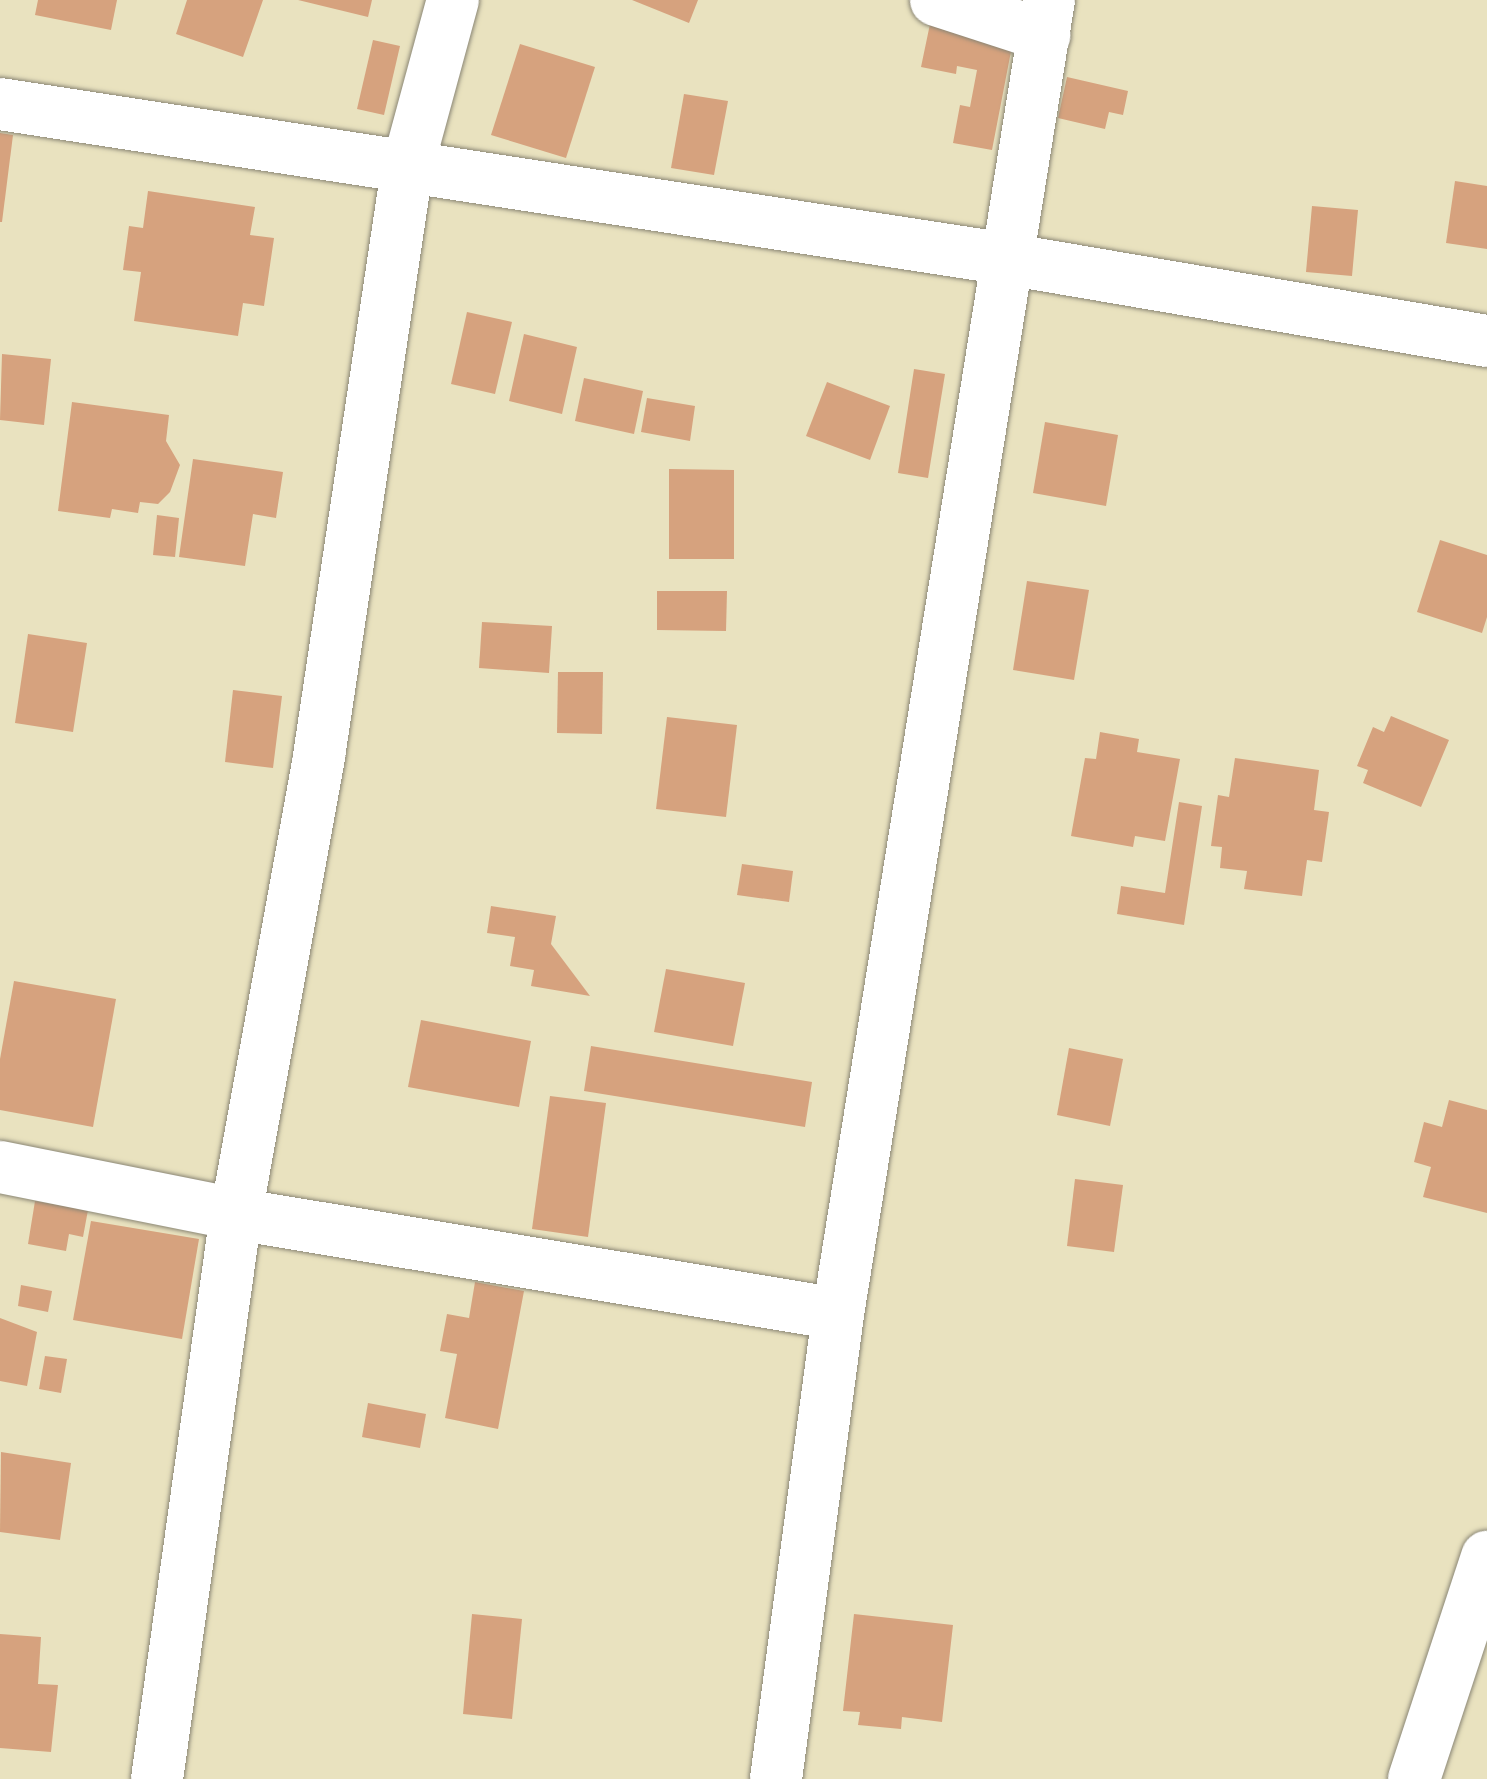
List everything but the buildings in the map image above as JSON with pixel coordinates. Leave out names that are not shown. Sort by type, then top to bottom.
[{"type":"street","points":[[157,1779],[236,1214],[319,756],[407,169],[453,0]]},
{"type":"street","points":[[776,1779],[838,1314],[1047,18],[936,0]]},
{"type":"street","points":[[0,104],[1008,259],[1487,341]]},
{"type":"street","points":[[0,1167],[236,1214],[838,1314]]},
{"type":"street","points":[[1414,1779],[1487,1557]]}]
